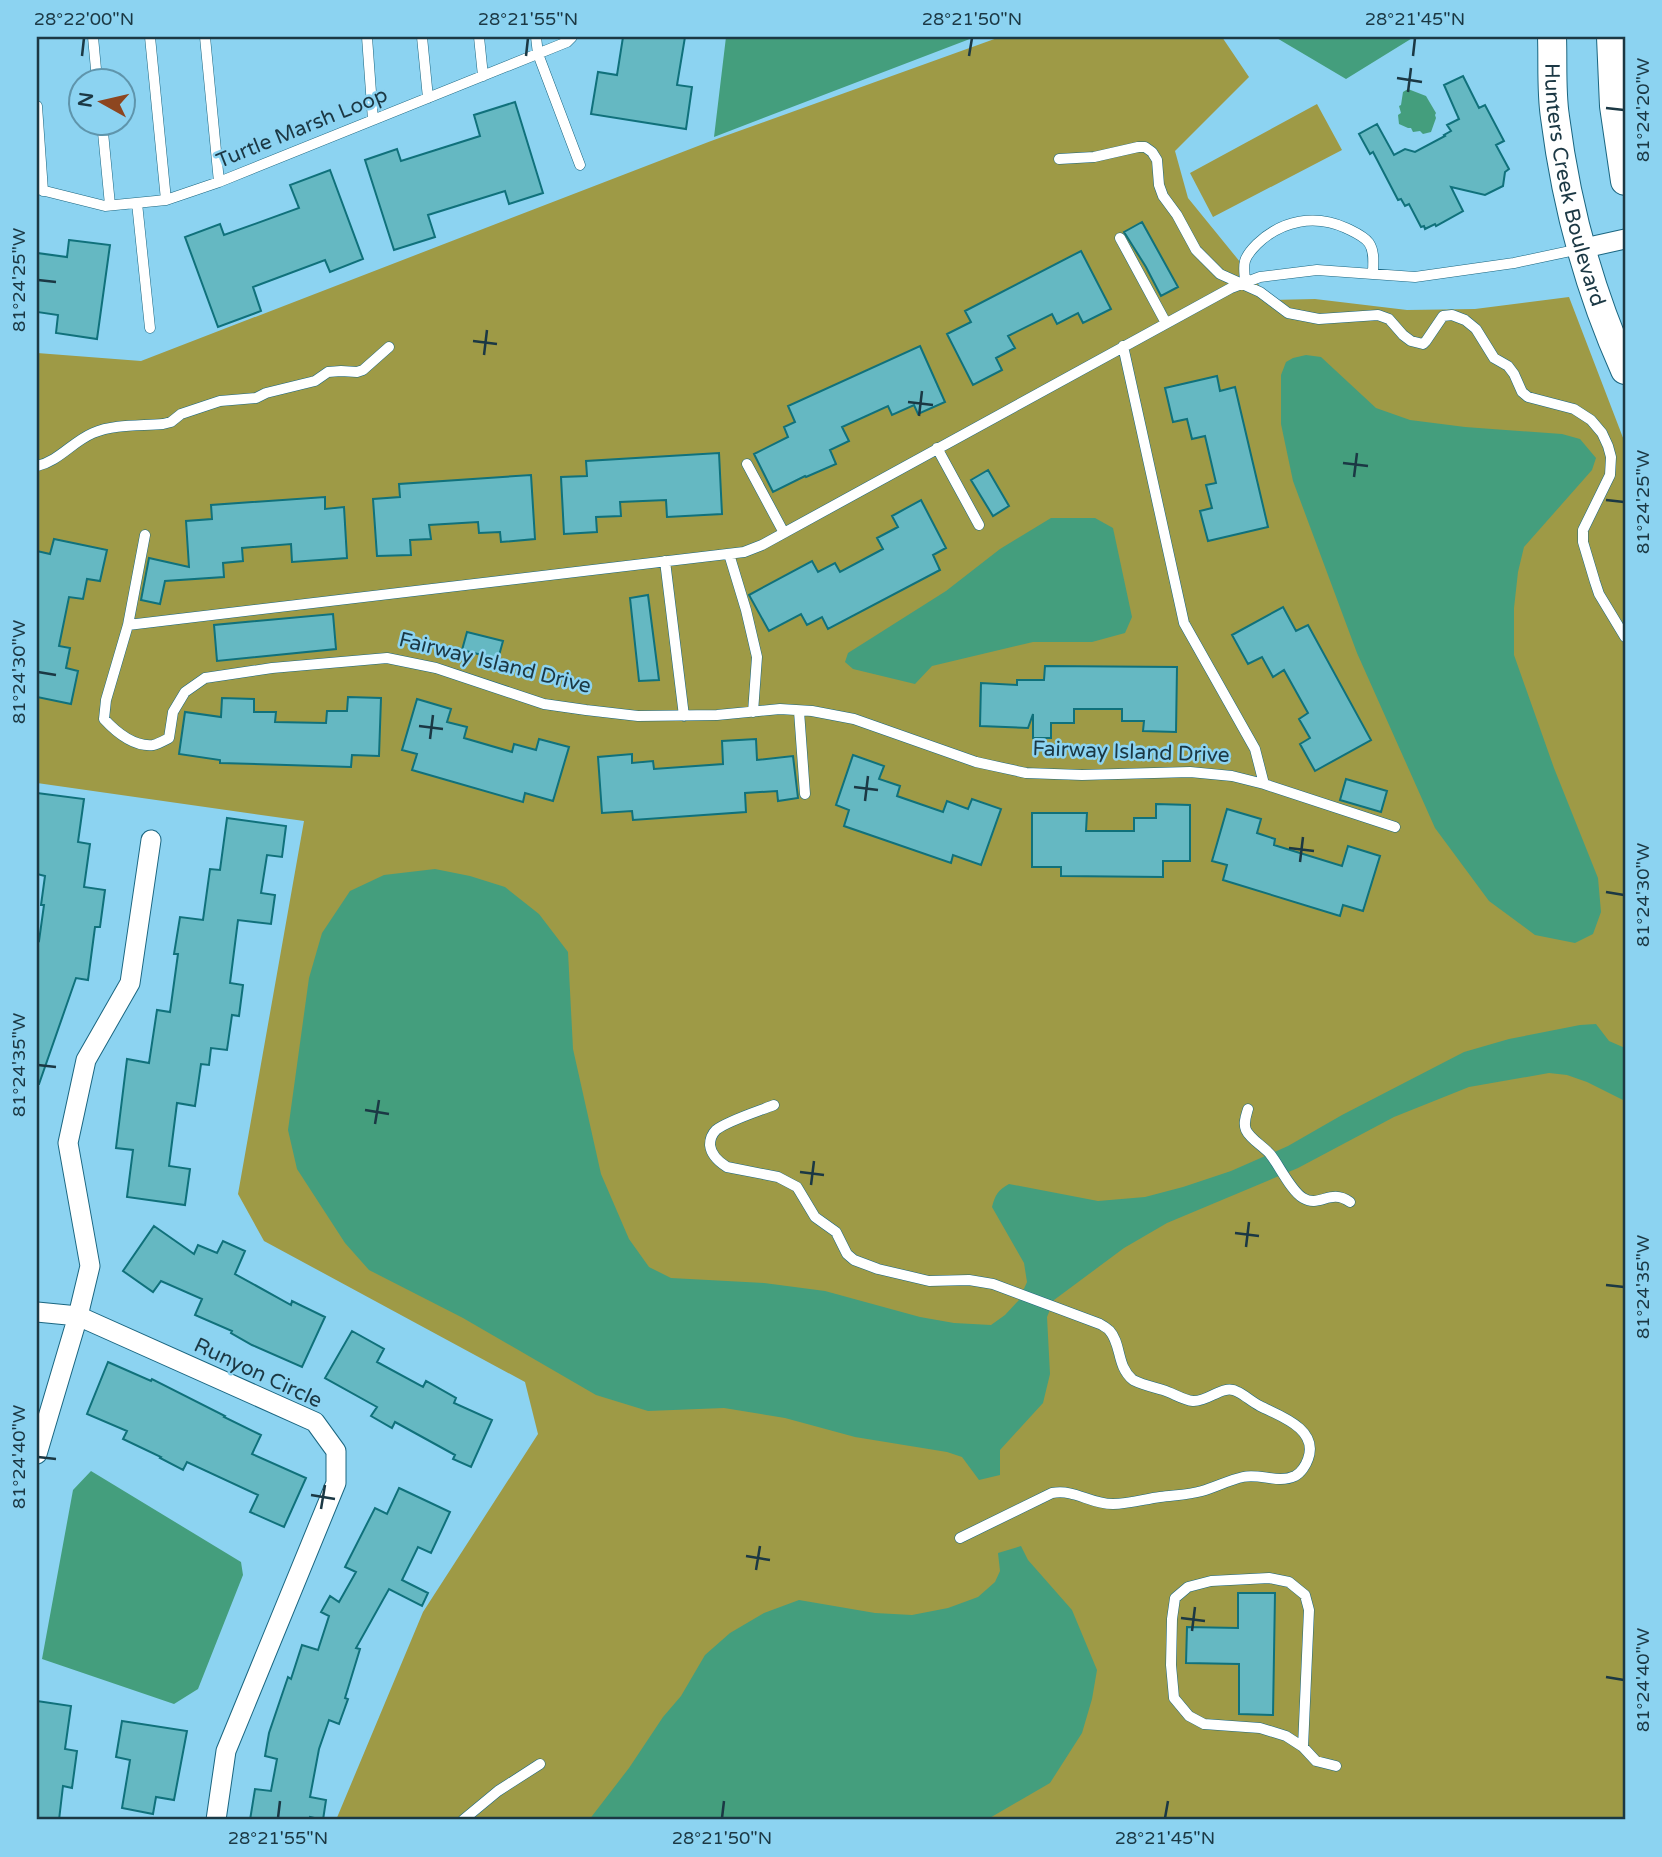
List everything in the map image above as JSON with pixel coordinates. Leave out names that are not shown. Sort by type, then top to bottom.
[{"type":"street","name":"Hunters Creek Boulevard","points":[[1552,37],[1554,115],[1569,201],[1580,249],[1625,370]]},
{"type":"street","points":[[1611,37],[1614,106],[1625,181]]},
{"type":"street","points":[[1580,249],[1625,239]]},
{"type":"street","points":[[37,1454],[90,1266],[68,1143],[86,1060],[130,983],[151,840]]},
{"type":"street","name":"Runyon Circle","points":[[37,1312],[78,1316],[315,1422],[336,1451],[336,1483],[226,1751],[216,1820]]},
{"type":"lane","points":[[93,37],[96,66]]},
{"type":"lane","points":[[150,37],[166,201]]},
{"type":"lane","points":[[205,37],[219,182]]},
{"type":"lane","points":[[367,37],[373,120]]},
{"type":"lane","points":[[422,37],[428,98]]},
{"type":"lane","points":[[479,37],[484,76]]},
{"type":"lane","points":[[536,37],[538,54],[580,165]]},
{"type":"lane","name":"Turtle Marsh Loop","points":[[40,190],[105,205],[166,201],[484,76],[568,42],[572,37]]},
{"type":"lane","points":[[37,106],[40,190]]},
{"type":"lane","points":[[103,136],[110,205]]},
{"type":"lane","points":[[1059,159],[1094,157],[1145,147],[1157,160],[1159,185],[1163,196],[1196,250],[1220,274],[1260,292],[1288,313],[1319,319],[1378,315],[1389,319],[1403,335],[1418,344],[1426,341],[1443,316],[1452,315],[1465,320],[1476,329],[1494,358],[1508,366],[1522,392],[1528,397],[1574,409],[1591,420],[1608,446],[1611,457],[1610,475],[1583,530],[1583,542],[1599,594],[1625,637]]},
{"type":"lane","points":[[137,203],[150,328]]},
{"type":"lane","points":[[1243,283],[1245,259],[1262,239],[1284,225],[1311,220],[1343,227],[1368,242],[1373,252],[1373,274]]},
{"type":"lane","points":[[1120,238],[1166,323]]},
{"type":"lane","points":[[128,625],[744,552],[762,545],[1243,283],[1260,277],[1317,270],[1415,277],[1514,263],[1580,249]]},
{"type":"lane","name":"Fairway Island Drive","points":[[1123,346],[1184,623],[1255,750],[1264,784]]},
{"type":"lane","points":[[37,466],[49,463],[94,432],[111,428],[163,425],[181,414],[220,401],[256,398],[315,381],[328,372],[357,372],[363,370],[389,347]]},
{"type":"lane","points":[[937,448],[979,525]]},
{"type":"lane","points":[[747,464],[784,533]]},
{"type":"lane","name":"Fairway Island Drive","points":[[145,535],[128,625],[106,700],[104,719],[117,732],[134,741],[154,745],[169,738],[173,712],[185,692],[205,678],[272,668],[387,658],[436,668],[544,704],[586,710],[638,716],[717,715],[780,709],[812,711],[854,719],[976,762],[1026,773],[1082,775],[1190,772],[1232,776],[1395,827]]},
{"type":"lane","points":[[729,554],[757,657],[753,712]]},
{"type":"lane","points":[[665,561],[684,716]]},
{"type":"lane","points":[[799,710],[805,794]]},
{"type":"lane","points":[[774,1105],[714,1131],[711,1150],[720,1163],[737,1170],[778,1177],[797,1187],[815,1217],[836,1233],[847,1254],[854,1260],[929,1281],[979,1280],[1100,1324],[1109,1329],[1122,1366],[1133,1380],[1191,1401],[1205,1399],[1225,1389],[1231,1389],[1285,1417],[1303,1431],[1308,1440],[1308,1461],[1296,1475],[1287,1478],[1243,1477],[1186,1494],[1124,1503],[1102,1503],[1063,1491],[1052,1493],[960,1538]]},
{"type":"lane","points":[[1248,1109],[1245,1127],[1248,1134],[1268,1151],[1295,1192],[1311,1201],[1338,1196],[1350,1202]]},
{"type":"lane","points":[[1303,1747],[1309,1610],[1305,1595],[1289,1582],[1269,1578],[1211,1581],[1188,1587],[1175,1598],[1172,1619],[1171,1665],[1174,1698],[1189,1716],[1204,1724],[1260,1728],[1286,1736],[1316,1760],[1335,1766]]},
{"type":"lane","points":[[463,1820],[498,1791],[540,1764]]},
{"type":"shaded area","points":[[726,37],[975,37],[714,137]]},
{"type":"shaded area","points":[[1000,37],[1222,37],[1249,77],[1175,151],[1188,198],[1271,300],[1315,299],[1407,310],[1475,309],[1569,297],[1625,443],[1625,1820],[336,1820],[423,1612],[538,1434],[525,1382],[264,1241],[238,1194],[304,821],[37,783],[37,353],[141,361],[711,141]]},
{"type":"shaded area","points":[[1275,37],[1414,37],[1346,79]]},
{"type":"shaded area","points":[[1408,89],[1426,96],[1436,113],[1431,132],[1413,132],[1411,128],[1399,124],[1399,106],[1403,92]]},
{"type":"shaded area","points":[[1317,104],[1342,150],[1213,217],[1190,173]]},
{"type":"shaded area","points":[[1306,355],[1321,357],[1376,408],[1410,420],[1562,434],[1580,439],[1596,458],[1592,470],[1524,547],[1514,608],[1514,655],[1554,768],[1598,878],[1601,912],[1593,934],[1575,943],[1535,935],[1489,901],[1435,828],[1357,653],[1293,481],[1281,424],[1281,375],[1286,362]]},
{"type":"shaded area","points":[[1051,518],[1095,518],[1113,528],[1132,617],[1125,633],[1092,642],[1033,642],[932,666],[915,684],[853,669],[845,662],[848,653],[946,591],[1000,549]]},
{"type":"shaded area","points":[[435,869],[505,887],[539,914],[568,952],[573,1049],[601,1174],[629,1239],[649,1267],[671,1278],[764,1283],[825,1291],[920,1317],[954,1323],[991,1325],[1019,1300],[1027,1282],[1024,1263],[992,1207],[998,1193],[1009,1184],[1098,1201],[1145,1197],[1183,1187],[1231,1171],[1288,1146],[1464,1052],[1509,1039],[1580,1025],[1596,1024],[1609,1041],[1625,1048],[1625,1101],[1587,1082],[1567,1075],[1549,1073],[1469,1087],[1394,1117],[1298,1168],[1167,1223],[1124,1248],[1054,1300],[1047,1317],[1050,1374],[1043,1403],[1000,1450],[1000,1475],[979,1480],[962,1457],[947,1452],[855,1437],[785,1418],[724,1408],[648,1411],[596,1395],[463,1318],[369,1270],[345,1243],[297,1169],[288,1130],[309,978],[322,933],[350,891],[384,875]]},
{"type":"shaded area","points":[[91,1471],[241,1562],[243,1575],[198,1689],[174,1704],[42,1659],[73,1490]]},
{"type":"shaded area","points":[[1021,1546],[1028,1560],[1072,1610],[1097,1670],[1082,1733],[1050,1783],[983,1820],[589,1820],[681,1696],[705,1655],[730,1633],[764,1613],[799,1600],[875,1613],[912,1615],[948,1608],[978,1597],[995,1582],[1000,1571],[998,1553]]},
{"type":"building","points":[[623,37],[685,37],[677,85],[692,87],[686,129],[591,114],[598,72],[617,75]]},
{"type":"building","points":[[1463,76],[1479,108],[1485,105],[1504,141],[1496,145],[1509,169],[1505,172],[1503,186],[1485,195],[1451,187],[1463,211],[1425,229],[1424,226],[1421,227],[1409,204],[1405,206],[1401,199],[1398,200],[1373,152],[1370,154],[1359,134],[1377,124],[1394,155],[1405,149],[1415,152],[1445,136],[1451,131],[1447,125],[1459,119],[1444,85]]},
{"type":"building","points":[[515,102],[543,193],[509,204],[505,191],[428,215],[435,237],[394,250],[365,160],[397,149],[401,161],[480,136],[474,115]]},
{"type":"building","points":[[330,170],[363,259],[330,272],[325,260],[253,287],[261,311],[218,327],[185,237],[220,224],[224,235],[299,208],[290,185]]},
{"type":"building","points":[[1142,222],[1178,287],[1161,296],[1124,232]]},
{"type":"building","points":[[69,240],[110,245],[97,339],[56,333],[58,315],[37,312],[37,253],[67,257]]},
{"type":"building","points":[[1081,251],[1111,309],[1083,323],[1078,313],[1057,324],[1052,314],[1008,336],[1015,348],[996,358],[1002,370],[973,385],[947,334],[971,322],[965,311]]},
{"type":"building","points":[[920,346],[945,402],[918,414],[914,405],[892,415],[888,406],[842,427],[849,441],[830,450],[836,464],[773,492],[754,454],[788,437],[784,427],[795,422],[788,406]]},
{"type":"building","points":[[1217,376],[1220,391],[1235,387],[1268,527],[1208,541],[1200,511],[1212,508],[1206,485],[1216,483],[1205,436],[1192,439],[1187,419],[1173,422],[1165,388]]},
{"type":"building","points":[[719,453],[722,514],[667,517],[666,500],[620,502],[621,516],[596,517],[597,532],[564,534],[561,477],[587,476],[586,461]]},
{"type":"building","points":[[988,470],[1009,506],[993,516],[971,480]]},
{"type":"building","points":[[531,475],[535,539],[501,542],[500,532],[479,533],[478,522],[429,525],[431,539],[410,540],[411,555],[377,556],[373,499],[400,497],[399,484]]},
{"type":"building","points":[[325,497],[325,509],[344,507],[347,558],[292,562],[291,544],[242,548],[243,561],[223,563],[224,577],[165,581],[160,604],[141,600],[149,558],[189,567],[186,521],[212,519],[211,505]]},
{"type":"building","points":[[921,500],[946,548],[933,555],[940,570],[828,629],[822,617],[807,625],[801,614],[769,631],[749,595],[812,561],[818,572],[835,563],[840,572],[883,549],[877,538],[898,527],[892,516]]},
{"type":"building","points":[[54,539],[107,550],[100,581],[87,579],[83,599],[69,597],[59,646],[70,648],[66,668],[78,671],[71,704],[37,697],[37,551],[50,554]]},
{"type":"building","points":[[648,595],[659,680],[639,681],[630,598]]},
{"type":"building","points":[[1283,607],[1296,631],[1308,625],[1371,740],[1315,771],[1300,744],[1310,738],[1299,719],[1308,713],[1284,670],[1273,677],[1262,657],[1248,664],[1232,635]]},
{"type":"building","points":[[333,614],[336,649],[217,661],[214,625]]},
{"type":"building","points":[[467,632],[503,641],[498,659],[462,650]]},
{"type":"building","points":[[1045,666],[1177,667],[1176,732],[1143,731],[1144,721],[1122,721],[1122,709],[1074,709],[1074,723],[1051,723],[1051,738],[1033,738],[1033,714],[1028,728],[980,726],[981,683],[1017,685],[1017,680],[1044,680]]},
{"type":"building","points":[[348,697],[381,698],[379,756],[352,755],[351,767],[220,763],[220,760],[179,754],[185,712],[221,717],[222,698],[254,699],[254,712],[276,712],[275,722],[326,723],[327,711],[347,711]]},
{"type":"building","points":[[417,699],[451,709],[447,722],[467,727],[464,738],[512,752],[514,744],[536,750],[539,739],[569,747],[553,801],[525,793],[523,802],[412,770],[417,754],[402,750]]},
{"type":"building","points":[[756,739],[757,760],[793,756],[798,798],[778,801],[777,791],[745,793],[746,812],[633,820],[632,811],[602,813],[598,757],[632,754],[632,763],[653,761],[654,769],[723,764],[722,741]]},
{"type":"building","points":[[853,755],[884,766],[879,779],[900,786],[897,796],[943,812],[947,801],[968,809],[972,799],[1001,809],[981,865],[953,855],[951,863],[844,826],[849,810],[836,805]]},
{"type":"building","points":[[1346,779],[1387,791],[1381,812],[1340,800]]},
{"type":"building","points":[[37,793],[84,799],[78,842],[90,844],[84,887],[105,890],[100,927],[95,927],[88,980],[76,978],[39,1084],[37,940],[39,941],[44,905],[41,905],[45,876],[37,874]]},
{"type":"building","points":[[1156,804],[1190,805],[1190,861],[1163,861],[1163,877],[1061,876],[1061,867],[1032,867],[1032,813],[1087,813],[1086,831],[1134,831],[1134,818],[1156,818]]},
{"type":"building","points":[[1227,809],[1261,819],[1257,833],[1275,839],[1274,845],[1342,866],[1348,846],[1380,856],[1363,911],[1343,905],[1340,916],[1223,880],[1227,865],[1212,861]]},
{"type":"building","points":[[227,818],[286,826],[282,857],[267,855],[261,893],[275,895],[271,924],[238,920],[230,983],[243,985],[239,1016],[232,1015],[227,1050],[211,1048],[209,1065],[201,1064],[195,1106],[177,1103],[169,1166],[190,1169],[185,1205],[127,1197],[133,1150],[116,1148],[127,1059],[149,1063],[157,1010],[170,1012],[180,917],[203,920],[210,869],[220,870]]},
{"type":"building","points":[[154,1226],[194,1254],[198,1245],[217,1253],[223,1241],[245,1251],[235,1274],[291,1305],[292,1301],[325,1317],[302,1367],[195,1315],[202,1299],[161,1281],[153,1292],[123,1271]]},
{"type":"building","points":[[352,1331],[384,1349],[377,1362],[423,1387],[426,1381],[456,1398],[454,1403],[492,1420],[471,1467],[453,1459],[455,1455],[395,1422],[392,1428],[371,1416],[377,1407],[325,1378]]},
{"type":"building","points":[[108,1362],[151,1381],[152,1379],[261,1435],[252,1454],[306,1478],[284,1527],[250,1512],[258,1495],[187,1462],[183,1470],[123,1439],[127,1431],[87,1414]]},
{"type":"building","points":[[399,1488],[450,1512],[431,1553],[418,1547],[402,1580],[428,1593],[422,1606],[389,1589],[356,1648],[360,1649],[339,1724],[329,1720],[319,1749],[310,1797],[326,1800],[323,1820],[310,1817],[309,1820],[250,1820],[255,1789],[271,1791],[277,1759],[265,1756],[269,1733],[302,1645],[318,1650],[329,1616],[321,1612],[330,1596],[339,1602],[356,1572],[345,1567],[375,1508],[387,1514]]},
{"type":"building","points":[[1238,1593],[1275,1593],[1273,1715],[1239,1714],[1239,1664],[1186,1663],[1187,1627],[1238,1628]]},
{"type":"building","points":[[37,1701],[71,1706],[65,1749],[77,1751],[72,1788],[63,1786],[59,1820],[37,1820]]},
{"type":"building","points":[[122,1721],[187,1731],[174,1800],[156,1797],[153,1814],[122,1808],[130,1760],[116,1757]]}]
